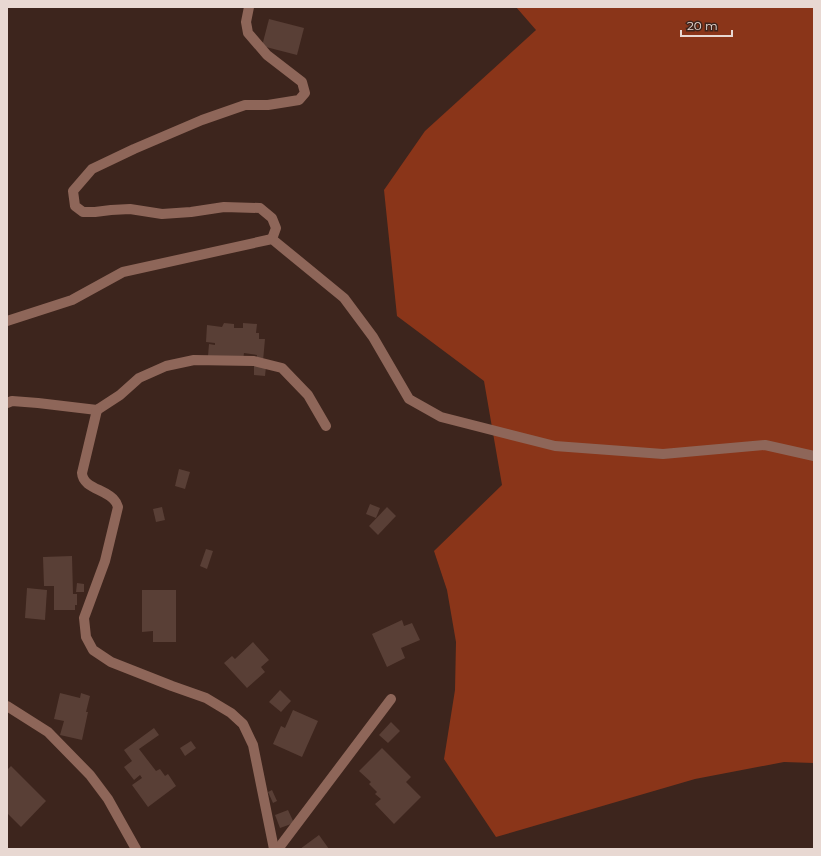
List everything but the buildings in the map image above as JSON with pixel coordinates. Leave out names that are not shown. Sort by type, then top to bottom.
[{"type":"street","points":[[249,7],[246,22],[248,33],[267,55],[302,82],[305,93],[298,100],[268,104],[245,104],[202,120],[92,169],[74,191],[75,206],[84,212],[130,210],[162,214],[191,212],[224,207],[260,208],[272,218],[276,228],[272,239]]},
{"type":"street","points":[[7,321],[72,300],[123,272],[272,239]]},
{"type":"street","points":[[272,239],[344,298],[373,337],[409,399],[441,417],[555,446],[663,454],[765,445],[814,456]]},
{"type":"street","points":[[7,403],[12,401],[38,403],[97,410],[120,394],[139,378],[166,366],[194,360],[254,361],[282,368],[308,395],[326,426]]},
{"type":"street","points":[[97,410],[82,477],[85,482],[116,501],[118,507],[105,561],[84,618],[86,637],[93,650],[111,662],[206,698],[231,713],[243,724],[253,745],[274,849]]},
{"type":"street","points":[[278,849],[391,699]]},
{"type":"street","points":[[7,706],[48,732],[90,774],[108,799],[136,849]]},
{"type":"shaded area","points":[[516,7],[814,7],[814,763],[784,762],[695,779],[496,837],[444,759],[455,690],[456,642],[447,590],[434,551],[502,485],[484,381],[397,316],[384,190],[425,131],[536,30]]}]
